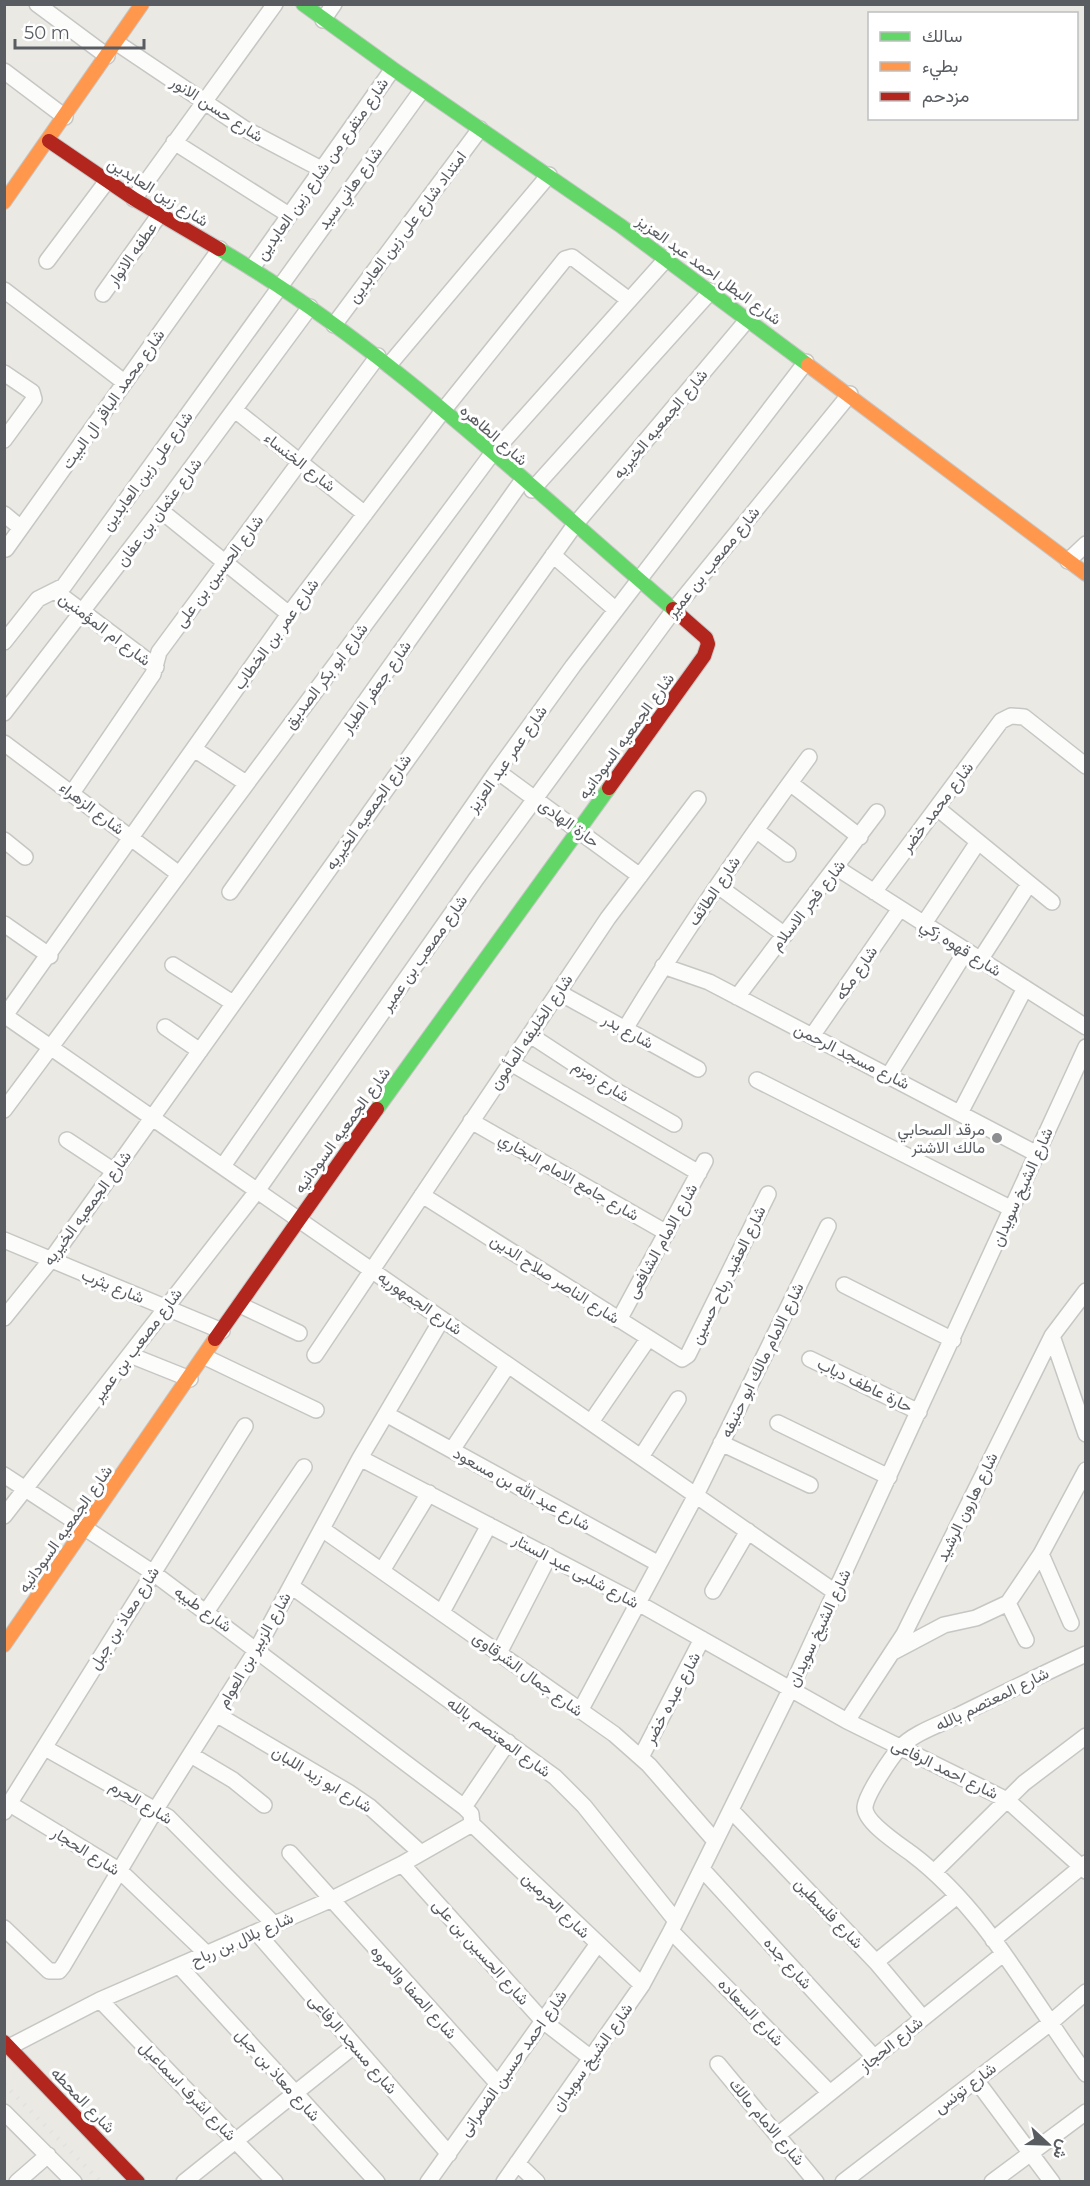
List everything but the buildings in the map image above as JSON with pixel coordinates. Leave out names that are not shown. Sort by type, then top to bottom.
[{"type":"street","points":[[37,4],[107,56]]},
{"type":"street","points":[[4,202],[117,43],[141,4]]},
{"type":"street","points":[[134,199],[275,4]]},
{"type":"street","name":"شارع البطل احمد عبد العزيز","points":[[303,4],[392,70],[549,175],[667,258],[1086,574]]},
{"type":"street","points":[[323,20],[334,4]]},
{"type":"street","name":"شارع حسن الانور","points":[[117,43],[245,129],[321,169]]},
{"type":"street","name":"شارع متفرع من شارع زين العابدين","points":[[252,268],[392,70]]},
{"type":"street","points":[[4,71],[65,117]]},
{"type":"street","name":"شارع هاني سيد","points":[[279,286],[422,90]]},
{"type":"street","name":"امتداد شارع على زين العابدين","points":[[334,325],[480,129]]},
{"type":"street","name":"شارع زين العابدين","points":[[49,141],[134,199],[252,268]]},
{"type":"street","points":[[174,142],[289,215]]},
{"type":"street","name":"شارع الحسين بن على","points":[[72,793],[156,667],[159,652],[226,564],[299,461],[384,360],[549,175]]},
{"type":"street","points":[[47,261],[107,181]]},
{"type":"street","name":"عطفه الانوار","points":[[103,294],[160,214]]},
{"type":"street","name":"شارع محمد الباقر ال البيت","points":[[6,549],[220,249]]},
{"type":"street","name":"شارع عمر بن الخطاب","points":[[5,1016],[50,956],[289,614],[442,412],[562,262],[572,257],[629,300]]},
{"type":"street","name":"شارع ابو بكر الصديق","points":[[4,1110],[491,455],[667,258]]},
{"type":"street","name":"شارع الطاهره","points":[[252,268],[384,360],[491,455],[706,638]]},
{"type":"street","name":"شارع على زين العابدين","points":[[4,642],[38,599],[64,586],[279,286]]},
{"type":"street","points":[[4,290],[124,382]]},
{"type":"street","name":"شارع جعفر الطيار","points":[[230,892],[527,486],[711,291]]},
{"type":"street","name":"شارع عثمان بن عفان","points":[[4,713],[160,510],[310,307]]},
{"type":"street","name":"شارع الجمعيه الخيريه","points":[[4,1318],[50,1261],[574,526],[748,319]]},
{"type":"street","name":"شارع عمر عبد العزيز","points":[[223,1166],[497,771],[616,610],[806,362]]},
{"type":"street","points":[[4,373],[32,392],[34,399],[4,440]]},
{"type":"street","name":"شارع مصعب بن عمير","points":[[4,1516],[257,1191],[673,611],[850,394]]},
{"type":"street","name":"شارع الخنساء","points":[[235,410],[365,514]]},
{"type":"street","points":[[160,510],[289,614]]},
{"type":"street","points":[[4,514],[21,528]]},
{"type":"street","points":[[1068,561],[1086,544]]},
{"type":"street","points":[[553,555],[616,610]]},
{"type":"street","name":"شارع ام المؤمنين","points":[[55,591],[156,667]]},
{"type":"street","name":"شارع الجمعيه السودانيه","points":[[4,1645],[190,1379],[298,1219],[704,656],[708,644],[706,638]]},
{"type":"street","name":"شارع محمد خضر","points":[[874,892],[1001,721],[1011,716],[1024,717],[1086,766]]},
{"type":"street","name":"شارع الزهراء","points":[[4,742],[179,874]]},
{"type":"street","points":[[194,749],[246,783]]},
{"type":"street","name":"شارع الطائف","points":[[625,1029],[663,966],[756,830],[809,758]]},
{"type":"street","name":"حارة الهادى","points":[[497,771],[640,876]]},
{"type":"street","points":[[790,783],[860,837]]},
{"type":"street","name":"شارع الخليفه المأمون","points":[[315,1355],[558,992],[698,799]]},
{"type":"street","points":[[937,808],[1052,902]]},
{"type":"street","name":"شارع فجر الاسلام","points":[[737,997],[837,868],[877,812]]},
{"type":"street","points":[[756,830],[788,855]]},
{"type":"street","points":[[4,840],[25,857]]},
{"type":"street","points":[[923,925],[978,842]]},
{"type":"street","name":"شارع قهوه زكي","points":[[837,868],[1086,1027]]},
{"type":"street","points":[[980,960],[1029,884]]},
{"type":"street","points":[[718,886],[785,935]]},
{"type":"street","name":"شارع مكه","points":[[812,1036],[899,909]]},
{"type":"street","points":[[4,924],[50,956]]},
{"type":"street","points":[[889,1075],[966,951]]},
{"type":"street","points":[[173,965],[233,1003]]},
{"type":"street","name":"شارع مسجد الرحمن","points":[[663,966],[687,973],[737,997],[1037,1154]]},
{"type":"street","points":[[960,1113],[1025,988]]},
{"type":"street","name":"شارع بدر","points":[[558,992],[698,1069]]},
{"type":"street","name":"شارع الجمهوريه","points":[[5,1016],[835,1592]]},
{"type":"street","points":[[165,1027],[200,1051]]},
{"type":"street","name":"شارع زمزم","points":[[530,1035],[611,1088],[674,1124]]},
{"type":"street","name":"شارع الشيخ سويدان","points":[[504,2181],[642,1985],[674,1926],[790,1688],[889,1477],[1086,1047]]},
{"type":"street","name":"شارع الامام الشافعى","points":[[511,1063],[702,1167],[619,1320]]},
{"type":"street","points":[[757,1080],[1012,1209]]},
{"type":"street","name":"شارع جامع الامام البخاري","points":[[471,1121],[666,1233]]},
{"type":"street","points":[[67,1140],[114,1171]]},
{"type":"street","name":"شارع العقيد رباح حسين","points":[[688,1355],[768,1194]]},
{"type":"street","name":"شارع الناصر صلاح الدين","points":[[423,1195],[678,1358],[685,1358],[688,1355]]},
{"type":"street","name":"شارع الامام مالك ابو حنيفه","points":[[580,1711],[696,1495],[828,1226]]},
{"type":"street","name":"شارع يثرب","points":[[4,1240],[222,1331]]},
{"type":"street","points":[[844,1285],[953,1340]]},
{"type":"street","name":"شارع هارون الرشيد","points":[[847,1721],[893,1652],[1052,1336],[1086,1291]]},
{"type":"street","points":[[240,1305],[299,1333]]},
{"type":"street","name":"شارع الزبير بن العوام","points":[[4,1928],[45,1967],[55,1972],[63,1966],[156,1809],[257,1649],[360,1458],[442,1319]]},
{"type":"street","points":[[1052,1336],[1083,1416],[1086,1434]]},
{"type":"street","points":[[591,1422],[648,1339]]},
{"type":"street","points":[[130,1355],[190,1379]]},
{"type":"street","points":[[205,1357],[316,1410]]},
{"type":"street","name":"حارة عاطف دياب","points":[[810,1359],[919,1412]]},
{"type":"street","points":[[452,1450],[508,1365]]},
{"type":"street","points":[[641,1457],[678,1399]]},
{"type":"street","name":"شارع عبد الله بن مسعود","points":[[386,1414],[659,1564]]},
{"type":"street","points":[[778,1423],[889,1477]]},
{"type":"street","name":"شارع معاذ بن جبل","points":[[7,1808],[245,1426]]},
{"type":"street","points":[[721,1443],[810,1485]]},
{"type":"street","name":"شارع شلبى عبد الستار","points":[[360,1458],[638,1603],[790,1688]]},
{"type":"street","points":[[206,1612],[304,1467]]},
{"type":"street","points":[[893,1652],[944,1625],[976,1618],[1008,1603],[1041,1554],[1086,1470]]},
{"type":"street","name":"شارع طيبه","points":[[4,1476],[87,1527],[257,1649],[464,1807],[471,1814],[472,1824]]},
{"type":"street","points":[[382,1569],[429,1493]]},
{"type":"street","points":[[442,1612],[489,1525]]},
{"type":"street","name":"شارع جمال الشرقاوى","points":[[322,1529],[382,1569],[641,1757],[715,1841]]},
{"type":"street","points":[[712,1591],[748,1532]]},
{"type":"street","points":[[1041,1554],[1071,1623]]},
{"type":"street","points":[[499,1653],[549,1556]]},
{"type":"street","name":"شارع المعتصم بالله","points":[[291,1586],[572,1792],[674,1926]]},
{"type":"street","points":[[1008,1603],[1026,1640]]},
{"type":"street","name":"شارع عبده خضر","points":[[641,1757],[702,1640]]},
{"type":"street","name":"شارع المعتصم بالله","points":[[900,1747],[934,1727],[1086,1654]]},
{"type":"street","name":"شارع احمد الرفاعى","points":[[790,1688],[847,1721],[1007,1800],[1084,1867]]},
{"type":"street","name":"شارع ابو زيد اللبان","points":[[216,1714],[348,1792],[370,1807],[420,1852]]},
{"type":"street","points":[[934,1871],[1024,1783],[1086,1736]]},
{"type":"street","points":[[464,1807],[508,1743]]},
{"type":"street","points":[[900,1747],[868,1797],[865,1808],[868,1817],[879,1829],[934,1871],[957,1896],[993,1940],[1049,2024],[1086,2074]]},
{"type":"street","name":"شارع الحرم","points":[[45,1748],[156,1809],[179,1826],[275,1925]]},
{"type":"street","points":[[191,1755],[233,1780],[264,1805]]},
{"type":"street","name":"شارع الحجار","points":[[7,1808],[120,1871],[208,1955]]},
{"type":"street","name":"شارع فلسطين","points":[[731,1810],[876,1962],[923,2018]]},
{"type":"street","name":"شارع بلال بن رباح","points":[[7,2044],[100,2000],[330,1900],[402,1864],[472,1824]]},
{"type":"street","name":"شارع الحرمين","points":[[472,1824],[597,1945],[642,1985]]},
{"type":"street","name":"شارع الصفا والمروه","points":[[290,1853],[498,2084]]},
{"type":"street","name":"شارع الحسين بن على","points":[[402,1864],[543,2021],[591,2058]]},
{"type":"street","points":[[993,1940],[1084,1867]]},
{"type":"street","name":"شارع جده","points":[[702,1869],[874,2057]]},
{"type":"street","points":[[876,1962],[957,1896]]},
{"type":"street","name":"شارع السعاده","points":[[674,1926],[830,2093]]},
{"type":"street","name":"شارع مسجد الرفاعى","points":[[257,1933],[449,2154]]},
{"type":"street","name":"شارع احمد حسين الضمرانى","points":[[428,2181],[597,1945]]},
{"type":"street","name":"شارع الحجاز","points":[[779,2134],[1003,1954]]},
{"type":"street","name":"شارع معاذ بن جبل","points":[[180,1967],[376,2181]]},
{"type":"street","name":"شارع تونس","points":[[843,2181],[1049,2024],[1086,1992]]},
{"type":"street","name":"شارع اشرف اسماعيل","points":[[100,2000],[275,2181]]},
{"type":"street","name":"شارع المحطه","points":[[7,2044],[138,2181]]},
{"type":"street","points":[[184,2181],[354,2046]]},
{"type":"street","name":"شارع الامام مالك","points":[[718,2064],[779,2134],[816,2181]]},
{"type":"street","points":[[976,2080],[1052,2181]]},
{"type":"street","points":[[4,2112],[74,2181]]},
{"type":"street","points":[[992,2181],[1086,2112]]},
{"type":"street","points":[[17,2181],[48,2155]]},
{"type":"street","points":[[517,2163],[537,2181]]},
{"type":"railway","points":[[4,2084],[101,2182]]},
{"type":"traffic: fast","points":[[303,4],[621,226],[808,365]]},
{"type":"traffic: fast","points":[[219,249],[280,287],[397,372],[454,418],[673,609]]},
{"type":"traffic: fast","points":[[377,1109],[609,788]]},
{"type":"traffic: slow","points":[[4,202],[142,4]]},
{"type":"traffic: slow","points":[[808,365],[1086,574]]},
{"type":"traffic: slow","points":[[4,1645],[215,1339]]},
{"type":"traffic: jam","points":[[49,141],[134,199],[219,249]]},
{"type":"traffic: jam","points":[[609,788],[704,656],[708,644],[706,638],[673,609]]},
{"type":"traffic: jam","points":[[215,1339],[377,1109]]},
{"type":"traffic: jam","points":[[4,2042],[138,2182]]},
{"type":"place","name":"مرقد الصحابي مالك الاشتر","points":[[997,1138]]}]
